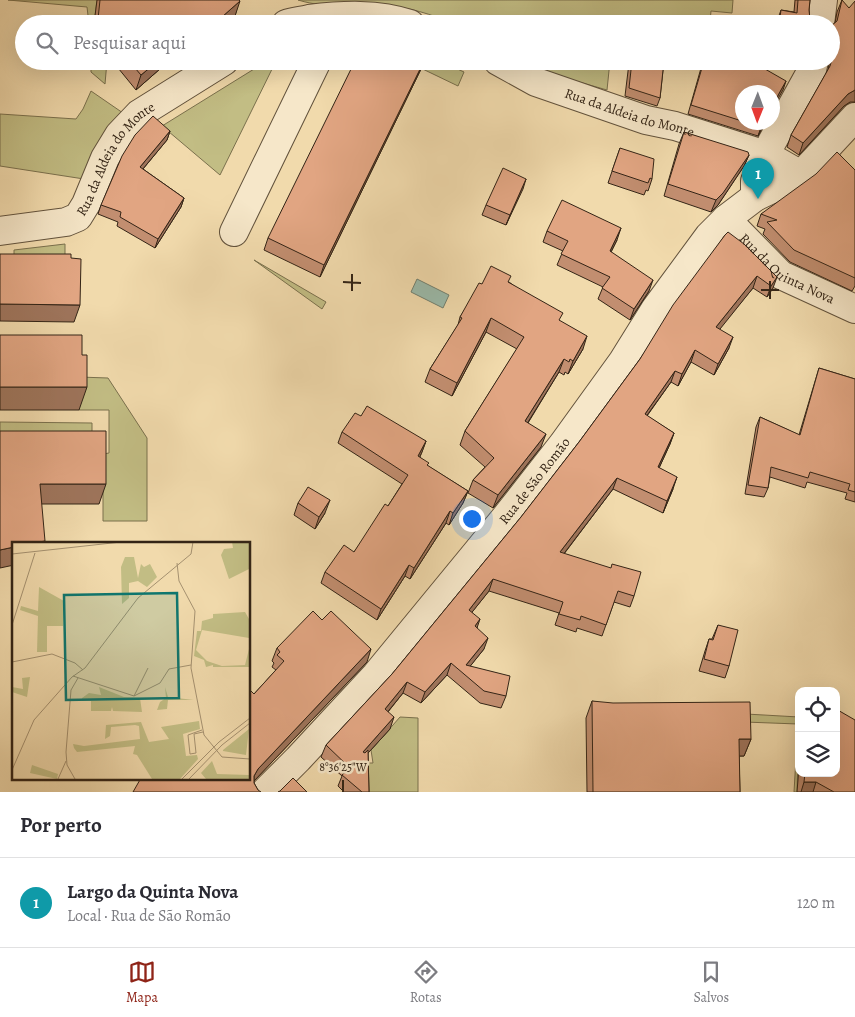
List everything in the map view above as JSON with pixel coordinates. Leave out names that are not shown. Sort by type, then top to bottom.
[{"type":"street","points":[[821,15],[823,0]]},
{"type":"street","name":"Rua da Aldeia do Monte","points":[[0,231],[66,222],[78,217],[86,204],[105,158],[118,135],[139,114],[210,70]]},
{"type":"street","points":[[234,232],[313,70]]},
{"type":"street","name":"Rua da Aldeia do Monte","points":[[514,70],[536,82],[646,120],[675,126],[766,154]]},
{"type":"street","points":[[755,197],[755,182],[766,154],[812,70]]},
{"type":"street","name":"Rua de São Romão","points":[[265,792],[376,674],[511,510],[563,444],[623,361],[656,308],[696,253],[726,219],[755,197],[801,176],[855,117]]},
{"type":"street","points":[[766,154],[801,176]]},
{"type":"street","name":"Rua da Quinta Nova","points":[[726,219],[781,275],[855,309]]},
{"type":"shaded area","points":[[8,0],[97,0],[95,15],[88,15],[87,7]]},
{"type":"shaded area","points":[[298,0],[733,0],[732,13],[711,11],[711,15],[431,15],[411,9],[374,5],[342,6]]},
{"type":"shaded area","points":[[91,70],[106,70],[105,84]]},
{"type":"shaded area","points":[[252,70],[272,70],[220,175],[162,126]]},
{"type":"shaded area","points":[[425,70],[460,70],[464,72],[458,86]]},
{"type":"shaded area","points":[[542,70],[609,70],[607,90]]},
{"type":"shaded area","points":[[91,91],[123,113],[84,179],[0,166],[0,114],[76,119]]},
{"type":"shaded area","points":[[65,244],[65,272],[14,271],[14,250]]},
{"type":"shaded area","points":[[254,260],[326,302],[322,309]]},
{"type":"shaded area","points":[[417,279],[449,295],[443,308],[411,292]]},
{"type":"shaded area","points":[[79,377],[108,378],[147,438],[147,521],[103,521],[103,454],[109,453],[109,410],[79,410]]},
{"type":"shaded area","points":[[0,422],[92,423],[92,439],[0,439]]},
{"type":"shaded area","points":[[728,713],[795,717],[795,724],[744,722]]},
{"type":"shaded area","points":[[400,717],[418,718],[418,792],[364,792],[364,763],[373,763],[371,750]]},
{"type":"shaded area","points":[[795,775],[795,777],[797,777],[797,792],[794,792]]},
{"type":"building","points":[[100,0],[240,1],[224,15],[98,15]]},
{"type":"building","points":[[798,0],[810,0],[810,15],[780,15],[781,10],[797,13]]},
{"type":"building","points":[[842,0],[849,8],[855,1],[855,90],[848,94],[803,143],[791,135],[828,70],[840,70],[840,15],[838,15]]},
{"type":"building","points":[[137,70],[147,70],[141,75]]},
{"type":"building","points":[[351,70],[420,70],[324,265],[268,238]]},
{"type":"building","points":[[631,70],[663,70],[660,98],[629,88]]},
{"type":"building","points":[[701,70],[767,70],[786,81],[780,92],[780,85],[735,85],[735,119],[691,105]]},
{"type":"building","points":[[153,116],[170,131],[140,167],[184,198],[158,239],[120,217],[121,212],[101,205],[122,156],[135,135]]},
{"type":"building","points":[[684,132],[748,152],[749,155],[723,193],[716,200],[668,184]]},
{"type":"building","points":[[620,148],[654,159],[652,179],[650,178],[648,183],[612,171]]},
{"type":"building","points":[[837,152],[855,170],[855,278],[794,250],[767,222],[777,220],[761,214],[816,174]]},
{"type":"building","points":[[503,168],[526,179],[510,215],[486,205]]},
{"type":"building","points":[[562,200],[621,228],[610,251],[653,280],[634,309],[602,288],[610,277],[561,254],[568,241],[547,231]]},
{"type":"building","points":[[728,232],[744,244],[777,277],[771,286],[757,276],[716,327],[733,337],[718,364],[695,350],[682,374],[675,371],[645,414],[674,433],[658,467],[677,477],[667,501],[617,478],[560,552],[611,568],[612,564],[641,572],[634,596],[618,591],[606,625],[581,616],[580,620],[559,614],[563,602],[493,579],[469,610],[480,619],[475,626],[488,638],[466,665],[510,676],[506,696],[484,691],[451,663],[425,692],[407,682],[385,709],[394,717],[363,752],[365,753],[368,750],[369,792],[362,792],[342,775],[350,768],[326,745],[392,674],[521,517],[640,359],[673,305]]},
{"type":"building","points":[[0,254],[71,254],[71,258],[81,259],[80,305],[0,304]]},
{"type":"building","points":[[491,266],[511,276],[508,282],[563,313],[559,320],[587,336],[573,361],[570,359],[569,362],[564,359],[525,421],[546,434],[498,495],[473,480],[494,458],[465,431],[524,337],[491,318],[457,383],[430,369],[462,318],[460,317],[479,283],[482,284]]},
{"type":"building","points":[[0,335],[82,335],[82,355],[87,355],[87,387],[0,387]]},
{"type":"building","points":[[819,368],[855,379],[855,492],[848,490],[850,484],[810,472],[808,478],[771,467],[768,488],[748,485],[760,417],[800,435]]},
{"type":"building","points":[[367,406],[426,441],[418,456],[429,463],[427,465],[468,491],[453,513],[450,511],[414,568],[409,565],[381,609],[325,572],[344,545],[354,552],[385,504],[388,506],[408,475],[342,432],[355,413],[361,416]]},
{"type":"building","points":[[0,431],[106,431],[106,484],[40,484],[45,541],[12,542],[12,547],[0,550]]},
{"type":"building","points":[[308,487],[330,500],[319,517],[298,503]]},
{"type":"building","points":[[313,611],[322,620],[331,611],[371,649],[258,769],[254,776],[254,783],[261,792],[133,792],[140,780],[250,780],[250,690],[254,694],[284,661],[277,655],[280,652],[277,648]]},
{"type":"building","points":[[718,625],[738,630],[729,666],[704,659],[709,639],[713,640]]},
{"type":"building","points":[[592,701],[613,703],[750,702],[751,739],[739,739],[740,792],[593,792]]},
{"type":"building","points":[[840,711],[855,720],[855,792],[834,792],[816,782],[804,782],[805,777],[840,777]]},
{"type":"building","points":[[293,778],[307,792],[278,792],[280,791]]},
{"type":"place","name":"Largo da Quinta Nova","points":[[758,199]]}]
